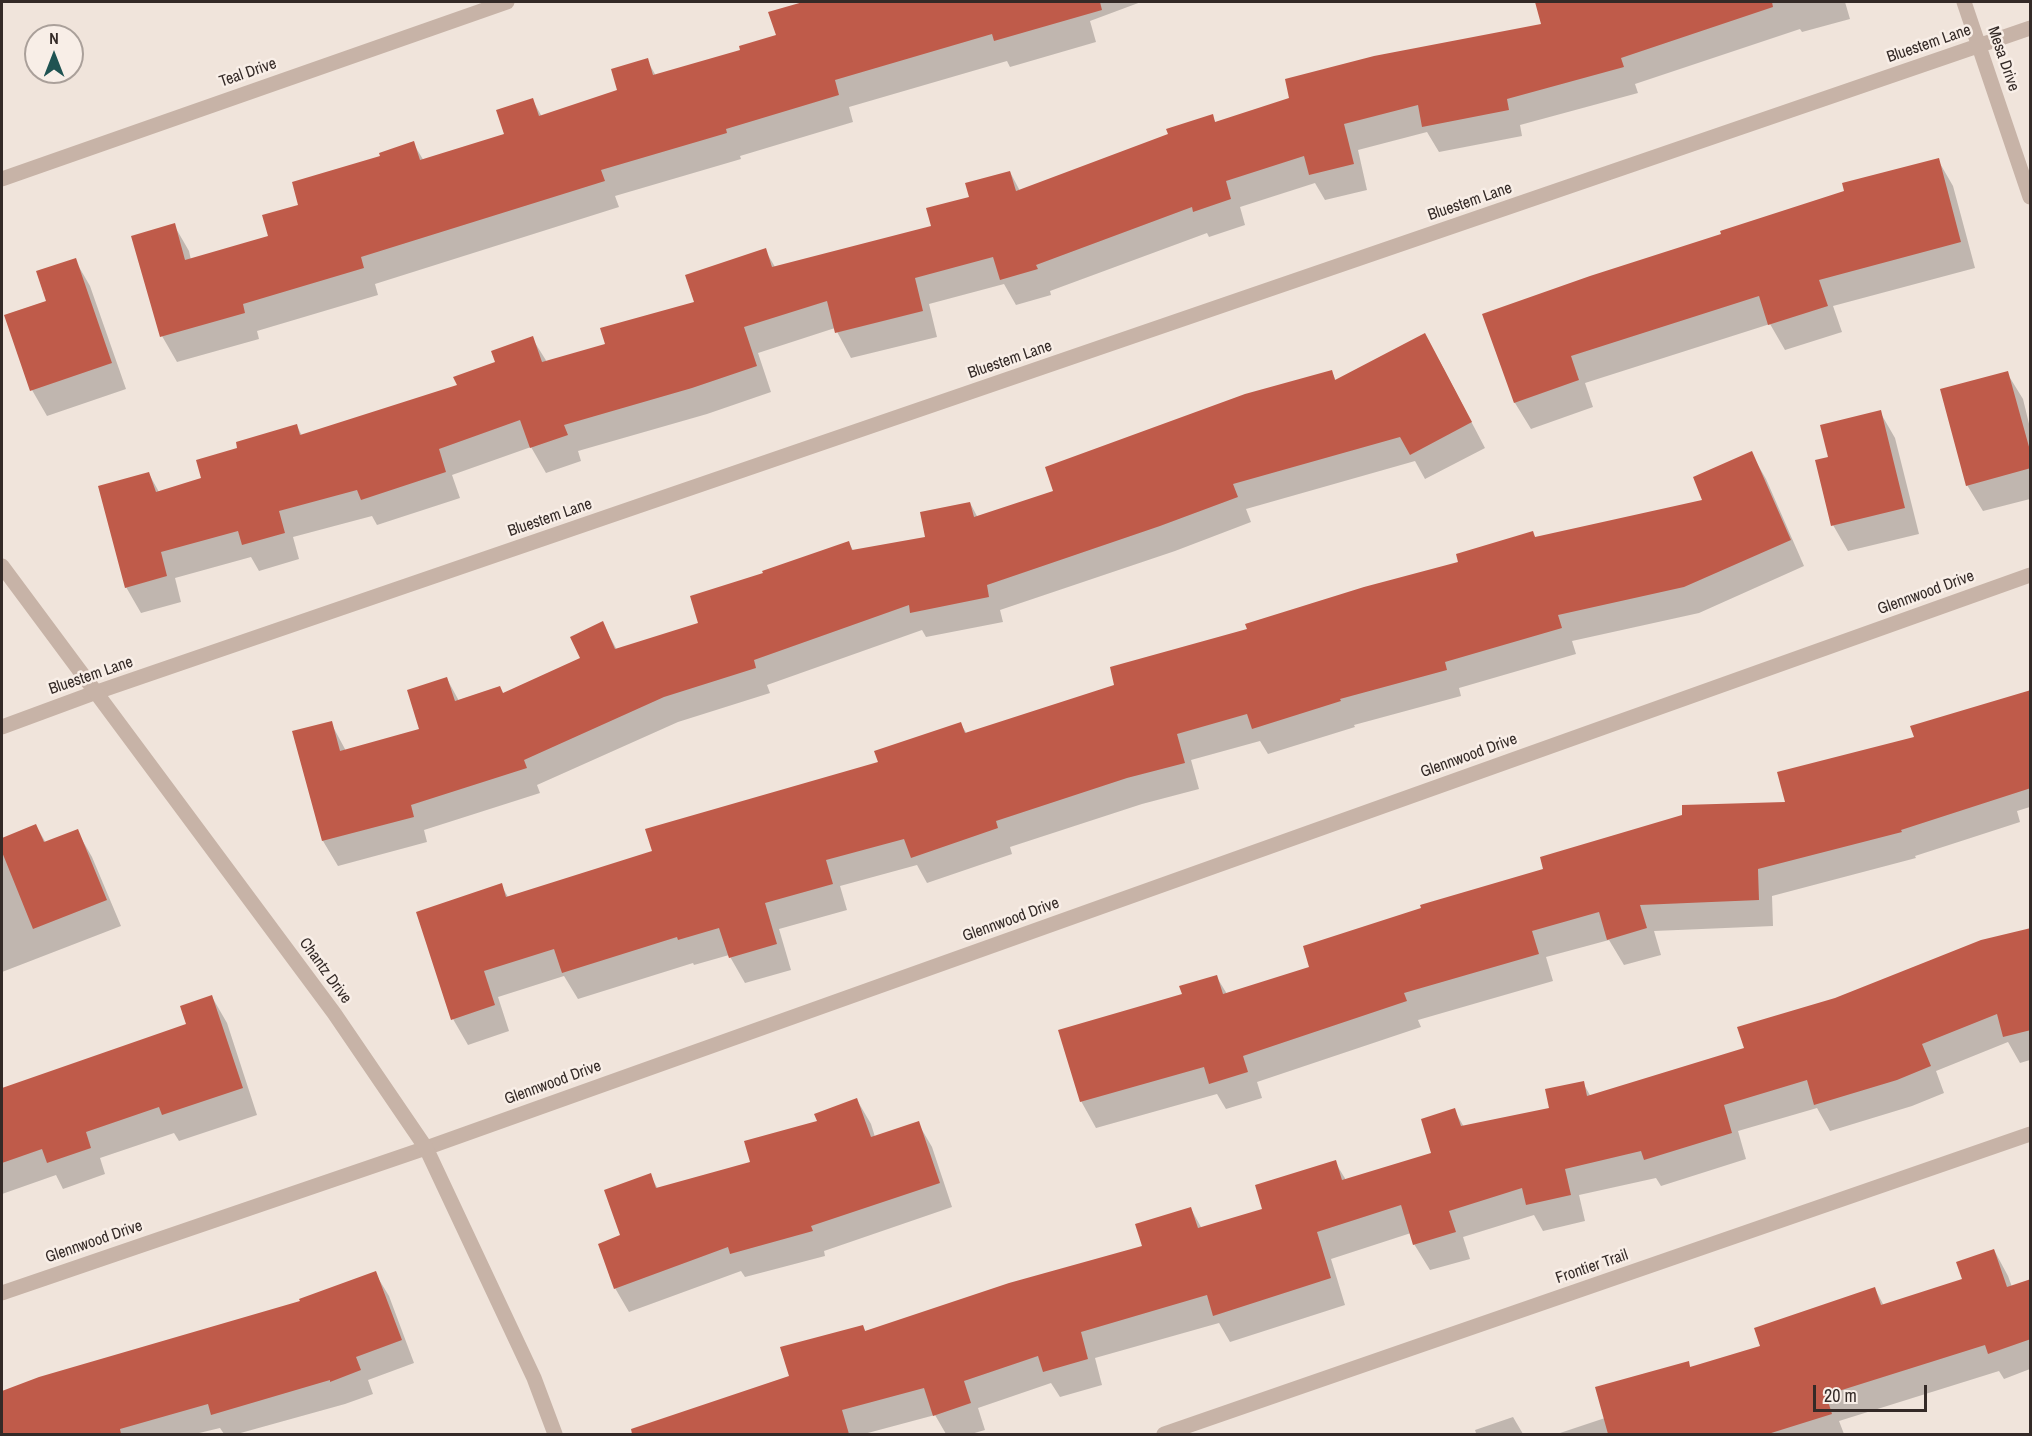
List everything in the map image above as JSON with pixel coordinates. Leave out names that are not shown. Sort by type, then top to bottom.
[{"type":"street","name":"Teal Drive","points":[[2,179],[507,2]]},
{"type":"street","name":"Mesa Drive","points":[[1964,2],[2031,197]]},
{"type":"street","name":"Bluestem Lane","points":[[2,727],[94,693],[2031,28]]},
{"type":"street","name":"Chantz Drive","points":[[2,566],[94,693],[334,1013],[426,1148],[534,1378],[555,1434]]},
{"type":"street","name":"Glennwood Drive","points":[[2,1293],[426,1148],[2031,575]]},
{"type":"street","name":"Frontier Trail","points":[[1164,1434],[2031,1134]]},
{"type":"building","points":[[803,2],[1100,2],[1102,10],[994,41],[992,34],[835,80],[839,95],[726,129],[727,133],[601,170],[605,181],[361,257],[364,268],[243,304],[245,313],[160,337],[131,236],[175,223],[185,260],[268,236],[262,215],[298,205],[292,182],[380,156],[379,153],[414,141],[420,160],[504,134],[496,110],[533,98],[539,116],[617,90],[611,69],[648,58],[653,75],[740,50],[739,46],[776,35],[768,12]]},
{"type":"building","points":[[1535,2],[1772,2],[1773,7],[1621,58],[1624,67],[1507,99],[1509,110],[1422,127],[1418,105],[1344,124],[1354,164],[1309,175],[1304,156],[1226,181],[1231,199],[1193,212],[1192,207],[1036,265],[1038,269],[1000,280],[993,257],[915,278],[923,311],[835,333],[827,301],[744,327],[757,366],[692,388],[564,425],[568,435],[530,448],[520,420],[439,449],[446,472],[361,500],[357,490],[279,511],[285,533],[242,545],[238,531],[161,552],[167,576],[125,588],[98,486],[149,472],[156,492],[201,478],[196,460],[237,448],[236,442],[297,424],[300,435],[457,385],[453,377],[495,362],[491,351],[533,336],[542,362],[605,344],[600,328],[694,302],[685,275],[766,248],[772,267],[931,226],[926,208],[969,197],[965,183],[1010,171],[1016,191],[1168,134],[1166,129],[1213,114],[1215,122],[1289,98],[1285,79],[1374,56],[1541,24]]},
{"type":"building","points":[[1939,158],[1961,242],[1819,280],[1828,306],[1768,325],[1759,296],[1571,356],[1579,380],[1514,403],[1482,314],[1721,234],[1720,231],[1844,191],[1842,183]]},
{"type":"building","points":[[76,258],[112,363],[30,391],[4,315],[46,301],[36,271]]},
{"type":"building","points":[[1425,333],[1472,422],[1410,455],[1400,437],[1233,484],[1238,497],[987,585],[989,597],[910,613],[909,605],[754,660],[756,668],[664,697],[524,760],[527,768],[411,805],[414,817],[322,841],[292,731],[332,721],[340,751],[419,729],[407,690],[447,677],[455,701],[500,686],[503,693],[580,658],[570,637],[603,621],[615,649],[698,623],[690,596],[763,573],[762,571],[849,541],[852,550],[925,537],[920,512],[970,502],[974,517],[1053,491],[1045,467],[1245,394],[1332,370],[1335,380]]},
{"type":"building","points":[[2008,371],[2031,454],[2031,468],[1966,486],[1940,389]]},
{"type":"building","points":[[1881,410],[1905,508],[1831,526],[1815,460],[1828,457],[1820,425]]},
{"type":"building","points":[[1752,451],[1791,540],[1684,587],[1558,615],[1562,628],[1445,662],[1447,670],[1340,699],[1341,701],[1252,729],[1247,714],[1177,734],[1185,763],[1127,778],[996,821],[998,828],[911,858],[904,839],[826,860],[833,884],[765,903],[777,944],[729,958],[719,928],[678,940],[677,937],[562,973],[554,949],[484,971],[495,1005],[451,1020],[416,912],[502,883],[506,897],[652,851],[645,829],[878,762],[874,751],[961,722],[965,733],[1114,685],[1110,667],[1247,629],[1245,624],[1364,587],[1458,562],[1456,554],[1533,531],[1535,537],[1702,500],[1693,477]]},
{"type":"building","points":[[2031,690],[2031,788],[1901,830],[1902,832],[1758,869],[1759,900],[1640,905],[1647,928],[1607,940],[1599,912],[1532,931],[1539,954],[1404,993],[1407,1001],[1243,1056],[1248,1072],[1209,1084],[1204,1067],[1080,1102],[1058,1030],[1182,994],[1179,986],[1217,975],[1223,994],[1309,967],[1303,946],[1421,908],[1420,905],[1543,869],[1540,857],[1682,815],[1682,805],[1785,802],[1777,772],[1914,737],[1910,726]]},
{"type":"building","points":[[36,824],[44,842],[78,829],[107,900],[33,929],[2,852],[2,838]]},
{"type":"building","points":[[2031,928],[2031,1030],[2003,1037],[1997,1014],[1922,1044],[1931,1066],[1897,1080],[1814,1105],[1807,1080],[1724,1105],[1732,1133],[1644,1160],[1641,1151],[1565,1169],[1571,1195],[1526,1205],[1522,1188],[1449,1211],[1456,1232],[1413,1245],[1401,1205],[1317,1232],[1331,1278],[1213,1316],[1207,1295],[1081,1332],[1088,1359],[1043,1372],[1038,1356],[964,1381],[971,1403],[933,1416],[924,1388],[842,1410],[849,1434],[632,1434],[631,1429],[789,1376],[780,1347],[863,1325],[865,1331],[1009,1283],[1142,1246],[1135,1224],[1191,1207],[1198,1228],[1262,1209],[1255,1185],[1336,1160],[1342,1180],[1431,1153],[1421,1119],[1455,1108],[1461,1126],[1549,1108],[1545,1089],[1584,1081],[1587,1096],[1744,1048],[1737,1027],[1835,998],[1981,940]]},
{"type":"building","points":[[212,995],[243,1088],[162,1115],[159,1107],[86,1132],[91,1148],[47,1163],[42,1149],[2,1163],[2,1088],[186,1024],[180,1006]]},
{"type":"building","points":[[857,1098],[871,1137],[919,1121],[940,1183],[811,1226],[813,1231],[730,1254],[728,1247],[614,1289],[598,1244],[620,1235],[604,1190],[651,1173],[656,1188],[750,1162],[744,1141],[817,1121],[814,1114]]},
{"type":"building","points":[[1994,1249],[2007,1287],[2031,1279],[2031,1339],[1988,1354],[1985,1345],[1826,1395],[1832,1414],[1768,1434],[1608,1434],[1595,1387],[1689,1361],[1690,1367],[1760,1346],[1754,1328],[1875,1287],[1881,1305],[1962,1279],[1956,1262]]},
{"type":"building","points":[[376,1271],[402,1340],[356,1357],[361,1370],[330,1382],[330,1380],[211,1415],[208,1404],[120,1429],[121,1434],[2,1434],[2,1391],[39,1377],[300,1301],[299,1299]]}]
